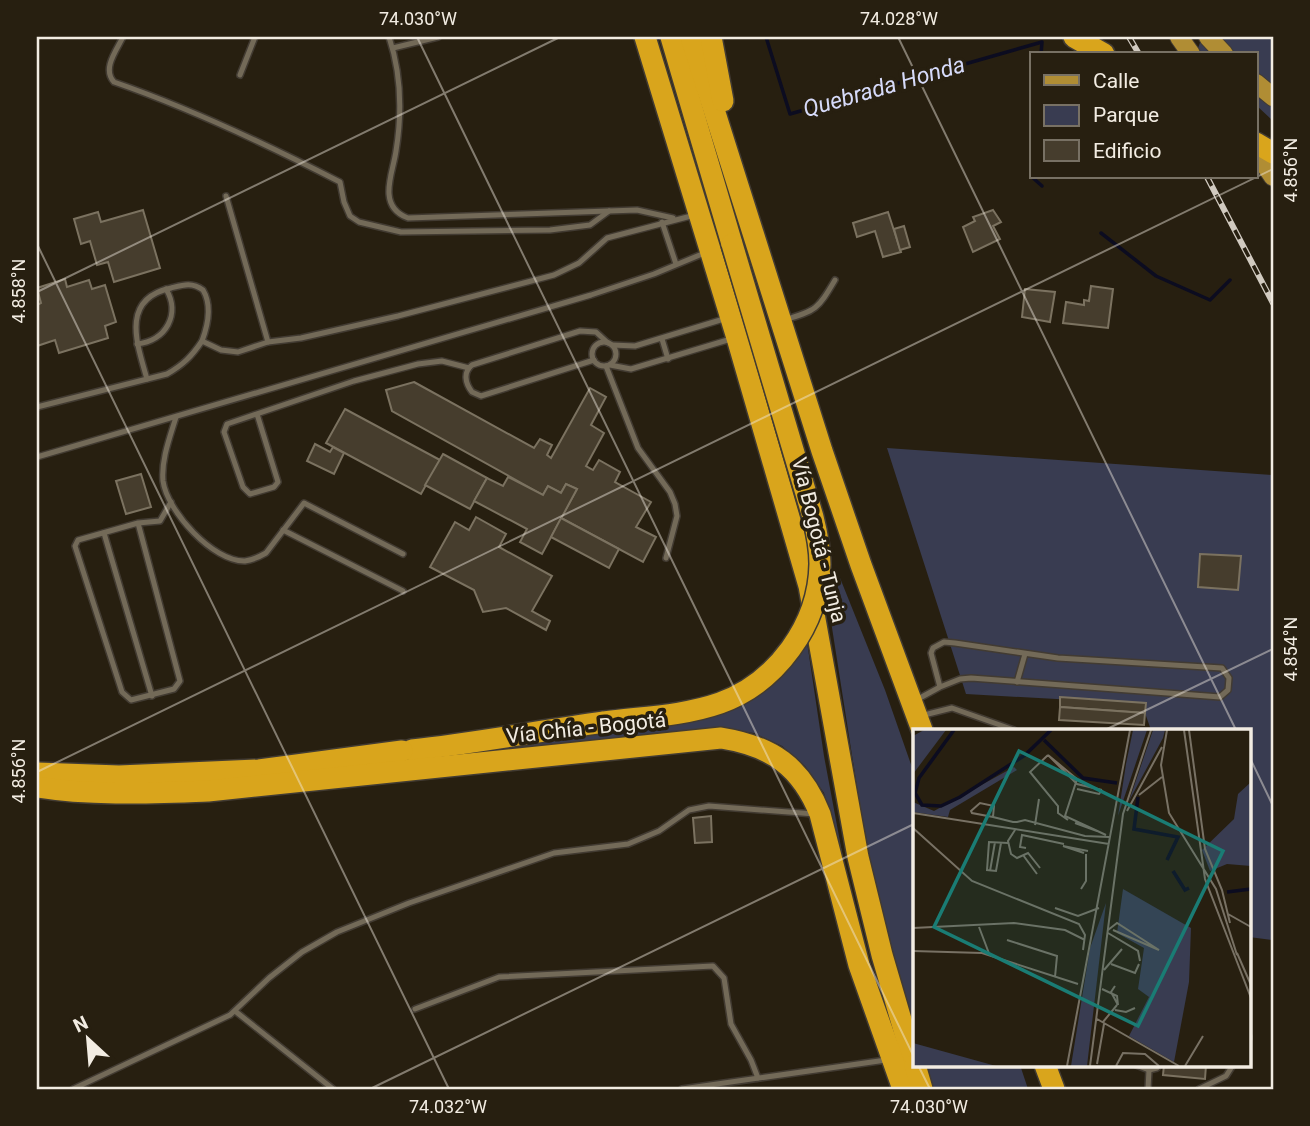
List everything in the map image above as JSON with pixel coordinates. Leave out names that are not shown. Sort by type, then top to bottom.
[{"type":"highway","name":"Vía Bogotá - Tunja","points":[[645,37],[810,586],[858,857],[882,955],[913,1057]]},
{"type":"highway","points":[[37,773],[118,776],[218,770],[501,739],[530,732],[700,709],[751,688],[792,648],[804,628],[816,594],[820,566],[819,541],[671,37]]},
{"type":"highway","name":"Vía Bogotá - Tunja","points":[[691,37],[844,516],[917,716]]},
{"type":"highway","points":[[711,37],[742,196]]},
{"type":"highway","points":[[1073,37],[1100,52]]},
{"type":"highway","name":"Vía Chía - Bogotá","points":[[37,787],[145,793],[208,791],[721,738],[747,743],[766,750],[783,761],[806,785],[820,814],[847,925],[902,1089]]},
{"type":"highway","name":"Vía Bogotá - Tunja","points":[[916,1066],[922,1089]]},
{"type":"highway","points":[[1045,1066],[1054,1089]]},
{"type":"main road","points":[[1179,37],[1190,52]]},
{"type":"main road","points":[[1208,37],[1222,52]]},
{"type":"main road","points":[[1258,85],[1273,97]]},
{"type":"main road","points":[[1258,155],[1273,177]]},
{"type":"lane","points":[[123,37],[108,69],[114,82],[245,133],[340,182],[350,216],[359,222],[401,232],[550,230],[590,225],[609,211]]},
{"type":"lane","points":[[240,75],[255,37]]},
{"type":"lane","points":[[389,37],[400,91],[389,196],[396,212],[408,218],[644,211],[677,219]]},
{"type":"lane","points":[[393,48],[438,37]]},
{"type":"lane","points":[[226,196],[268,342]]},
{"type":"lane","points":[[202,341],[230,352],[238,352],[268,342],[301,338],[398,317],[554,275],[579,263],[607,238],[699,214]]},
{"type":"lane","points":[[484,216],[484,230]]},
{"type":"lane","points":[[662,222],[677,264]]},
{"type":"lane","points":[[37,457],[592,295],[710,251]]},
{"type":"lane","points":[[781,321],[806,314],[818,307],[825,300],[835,280]]},
{"type":"lane","points":[[37,407],[167,374],[180,367],[193,355],[202,341],[208,307],[203,290],[191,284],[166,289],[156,293],[142,307],[135,324],[146,379]]},
{"type":"lane","points":[[137,344],[154,340],[167,329],[172,304],[166,289]]},
{"type":"lane","points":[[730,317],[629,347],[598,344],[592,356],[601,366],[631,369],[737,338]]},
{"type":"lane","points":[[257,414],[278,482],[274,487],[250,494],[243,487],[223,429],[227,424],[354,381],[418,364],[442,361],[468,368],[585,330],[596,332],[615,349],[616,358],[608,366]]},
{"type":"lane","points":[[662,339],[668,359]]},
{"type":"lane","points":[[468,368],[468,388],[481,396],[594,360]]},
{"type":"lane","points":[[608,366],[638,448],[674,499],[677,516],[666,558]]},
{"type":"lane","points":[[176,417],[163,471],[163,483],[171,502],[199,538],[217,551],[237,560],[251,560],[265,553],[305,503],[403,554]]},
{"type":"lane","points":[[138,523],[180,681],[174,689],[131,700],[121,692],[75,551],[78,540],[138,523],[160,521],[171,502]]},
{"type":"lane","points":[[283,530],[403,591]]},
{"type":"lane","points":[[104,533],[152,696]]},
{"type":"lane","points":[[917,716],[940,687],[960,679],[1220,697],[1226,693],[1229,684],[1228,674],[1222,668],[1025,654],[944,642],[933,648],[931,653],[940,687]]},
{"type":"lane","points":[[1017,682],[1025,654]]},
{"type":"lane","points":[[917,716],[953,708],[1011,729]]},
{"type":"lane","points":[[73,1089],[235,1010],[302,952],[337,933],[409,903],[554,853],[628,844],[659,831],[689,810],[709,806],[820,814]]},
{"type":"lane","points":[[415,1009],[499,976],[713,966],[724,978],[731,1024],[758,1078]]},
{"type":"lane","points":[[235,1010],[333,1089]]},
{"type":"lane","points":[[682,1089],[892,1060]]},
{"type":"lane","points":[[1139,1066],[1149,1070],[1157,1066]]},
{"type":"lane","points":[[1199,1089],[1226,1076],[1232,1066]]},
{"type":"lane","points":[[1148,1089],[1149,1070]]},
{"type":"green space","points":[[1202,37],[1273,37],[1273,121],[1258,107],[1258,52],[1197,51]]},
{"type":"green space","points":[[887,448],[1273,475],[1273,940],[1250,937],[1250,729],[1151,729],[1145,713],[1146,704],[966,694]]},
{"type":"green space","points":[[836,568],[885,690],[913,770],[913,1023],[865,838],[830,615]]},
{"type":"green space","points":[[807,642],[824,756],[847,879],[824,793],[805,766],[782,746],[754,733],[722,729],[643,735],[316,770],[701,714]]},
{"type":"green space","points":[[926,1066],[1020,1066],[1028,1089],[933,1089]]},
{"type":"building","points":[[143,210],[160,268],[114,282],[108,262],[97,265],[90,241],[81,244],[74,219],[98,212],[101,222]]},
{"type":"building","points":[[993,210],[1001,222],[993,226],[1000,239],[973,252],[963,227],[975,221],[973,217]]},
{"type":"building","points":[[888,212],[901,252],[883,257],[875,231],[857,237],[853,223]]},
{"type":"building","points":[[904,226],[910,247],[900,250],[894,229]]},
{"type":"building","points":[[65,279],[67,287],[89,280],[92,289],[105,285],[116,322],[105,326],[108,338],[59,353],[55,340],[37,346],[37,305],[41,303],[37,288]]},
{"type":"building","points":[[1091,286],[1113,289],[1108,328],[1063,323],[1066,302],[1084,305],[1084,300],[1089,301]]},
{"type":"building","points":[[1025,289],[1055,292],[1050,322],[1022,317]]},
{"type":"building","points":[[414,382],[534,448],[540,439],[552,445],[547,455],[551,458],[590,388],[606,397],[591,425],[604,433],[586,466],[593,470],[599,460],[620,472],[615,482],[651,502],[636,527],[656,537],[643,562],[561,518],[577,489],[566,484],[561,493],[548,486],[543,495],[392,411],[386,390]]},
{"type":"building","points":[[345,409],[440,460],[421,494],[326,443]]},
{"type":"building","points":[[315,444],[330,452],[333,447],[344,453],[334,474],[307,461]]},
{"type":"building","points":[[443,454],[487,478],[470,509],[425,485]]},
{"type":"building","points":[[141,474],[151,507],[126,514],[116,481]]},
{"type":"building","points":[[508,477],[543,495],[548,486],[561,493],[566,484],[577,489],[542,554],[520,542],[527,529],[474,501],[487,478],[503,486]]},
{"type":"building","points":[[476,517],[506,534],[499,547],[552,576],[532,611],[550,621],[546,630],[506,608],[483,612],[474,590],[430,567],[455,522],[469,530]]},
{"type":"building","points":[[561,518],[619,549],[609,568],[551,537]]},
{"type":"building","points":[[1200,554],[1241,556],[1238,590],[1198,587]]},
{"type":"building","points":[[1060,697],[1146,703],[1145,713],[1060,707]]},
{"type":"building","points":[[1060,707],[1145,713],[1144,725],[1059,720]]},
{"type":"building","points":[[711,816],[712,842],[695,843],[693,818]]},
{"type":"building","points":[[1164,1066],[1206,1066],[1205,1079],[1163,1075]]},
{"type":"waterway","name":"Quebrada Honda","points":[[766,37],[790,114],[1042,42],[1041,52]]},
{"type":"waterway","name":"Quebrada Honda","points":[[1033,178],[1042,186]]},
{"type":"waterway","name":"Quebrada Honda","points":[[1101,233],[1156,276],[1210,300],[1230,280]]},
{"type":"railway","points":[[1129,37],[1138,52]]},
{"type":"railway","points":[[1208,178],[1273,303]]}]
